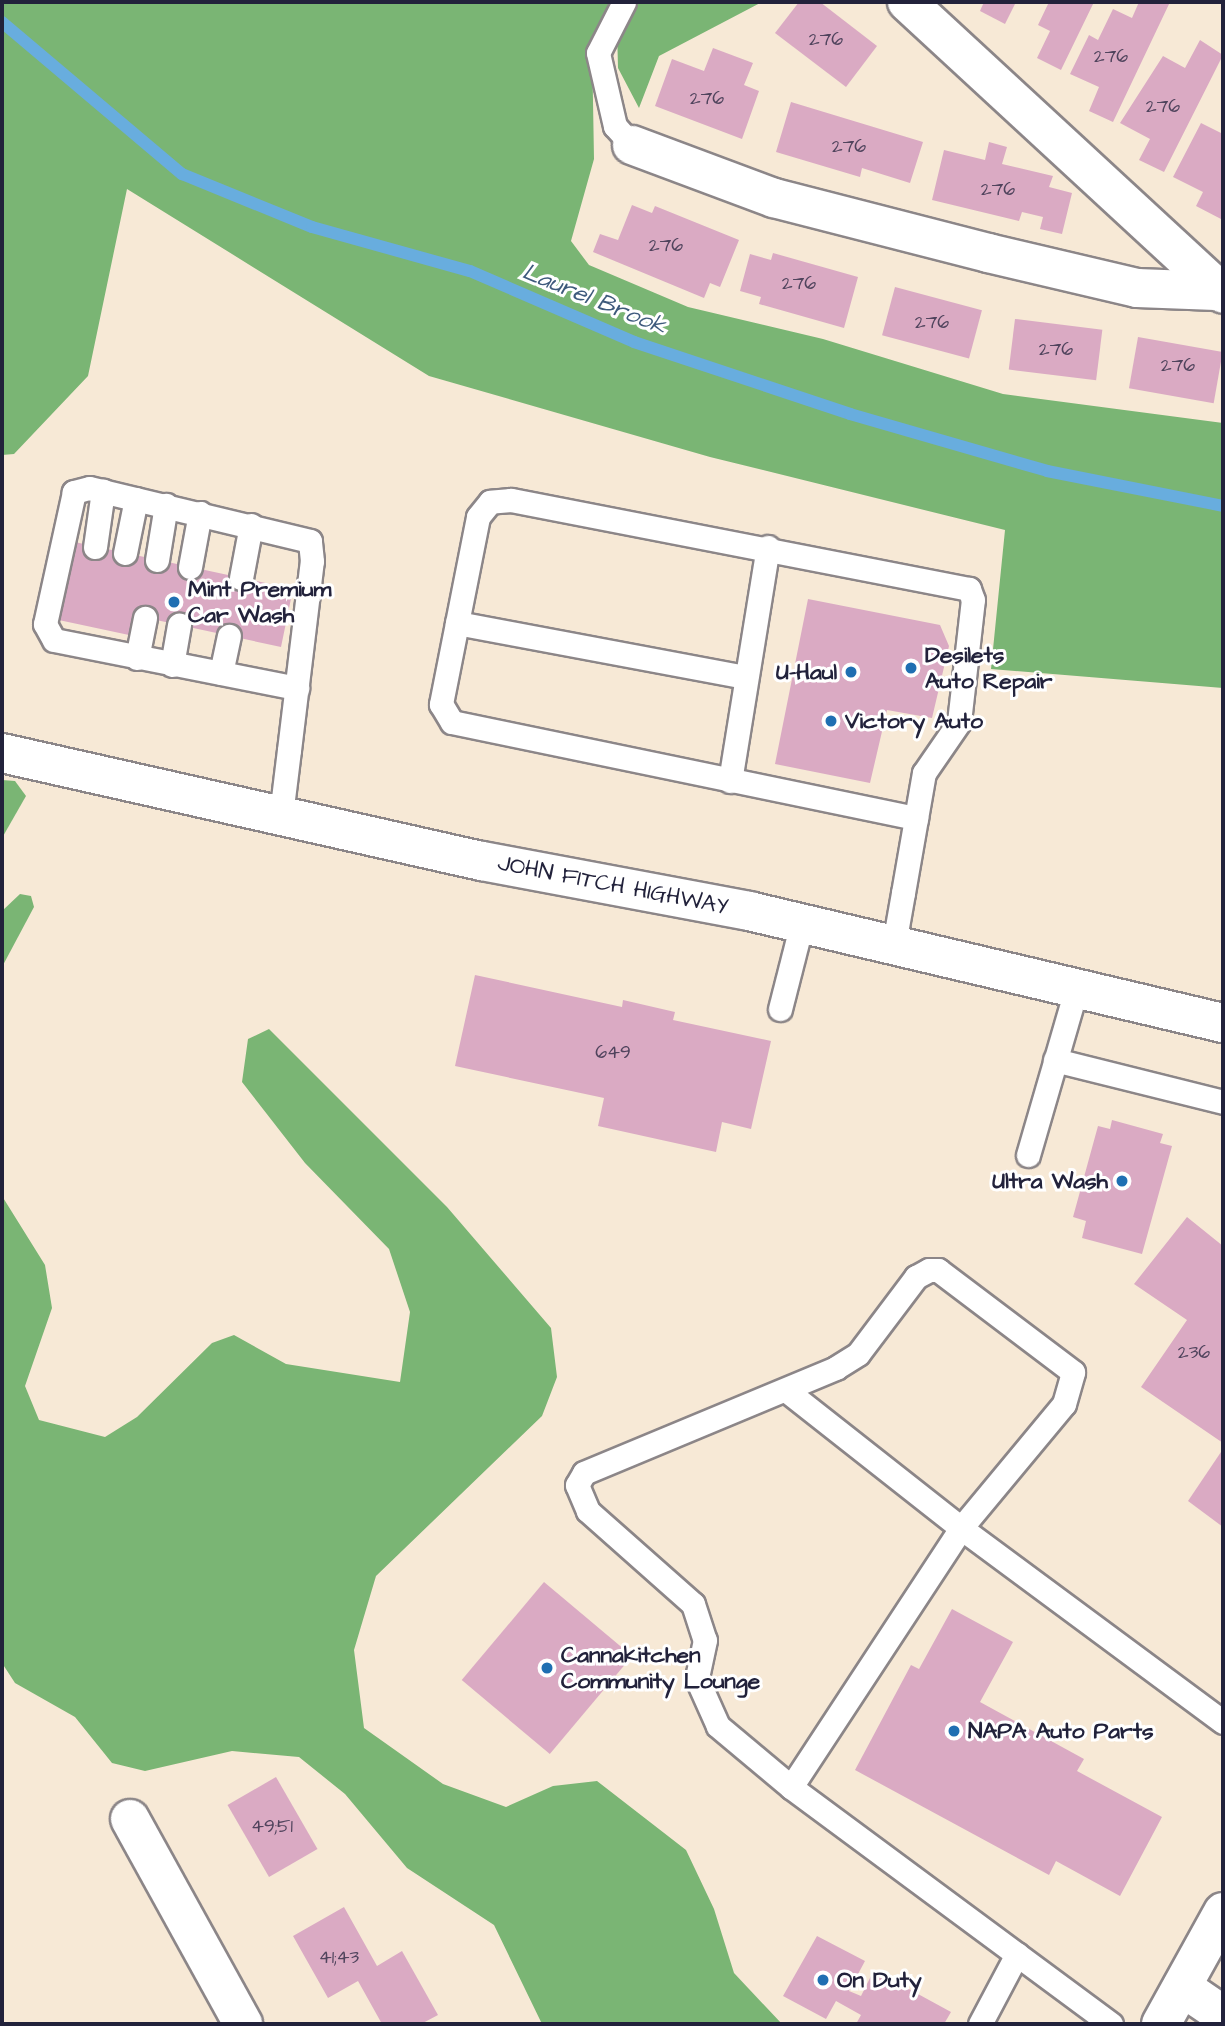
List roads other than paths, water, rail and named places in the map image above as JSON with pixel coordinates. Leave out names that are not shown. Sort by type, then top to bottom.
[{"type":"main road","points":[[907,2],[1117,190],[1219,293]]},
{"type":"main road","points":[[632,145],[774,198],[975,250],[1136,288],[1219,293]]},
{"type":"main road","name":"JOHN FITCH HIGHWAY","points":[[2,753],[281,815],[802,923],[1077,986],[1223,1023]]},
{"type":"main road","points":[[130,1819],[243,2024]]},
{"type":"main road","points":[[1161,2024],[1223,1912]]},
{"type":"main road","points":[[1182,1987],[1223,2015]]},
{"type":"lane","points":[[624,2],[598,54],[615,126],[632,145]]},
{"type":"lane","points":[[281,815],[297,688],[313,551],[303,537],[103,491],[80,489],[69,501],[45,624],[54,640],[79,636],[111,643],[137,658],[297,688]]},
{"type":"lane","points":[[95,547],[103,491]]},
{"type":"lane","points":[[125,553],[136,499]]},
{"type":"lane","points":[[894,944],[916,818],[930,759],[959,722],[969,589],[768,547],[498,499],[478,517],[441,704],[452,722],[916,818]]},
{"type":"lane","points":[[157,560],[166,505]]},
{"type":"lane","points":[[190,567],[200,513]]},
{"type":"lane","points":[[241,578],[251,525]]},
{"type":"lane","points":[[730,781],[768,547]]},
{"type":"lane","points":[[137,658],[145,618]]},
{"type":"lane","points":[[457,623],[746,677]]},
{"type":"lane","points":[[172,665],[178,625]]},
{"type":"lane","points":[[221,673],[229,636]]},
{"type":"lane","points":[[780,1009],[802,923]]},
{"type":"lane","points":[[1028,1155],[1077,986]]},
{"type":"lane","points":[[1055,1060],[1223,1102]]},
{"type":"lane","points":[[791,1787],[961,1528],[1064,1404],[1073,1380],[1067,1363],[938,1270],[929,1270],[916,1277],[858,1354],[787,1391],[594,1464],[577,1485],[588,1511],[694,1604],[705,1640],[697,1679],[704,1704],[718,1726],[791,1787],[1111,2024]]},
{"type":"lane","points":[[787,1391],[961,1528],[1223,1722]]},
{"type":"lane","points":[[980,2024],[1017,1954]]},
{"type":"waterway","name":"Laurel Brook","points":[[2,22],[182,174],[312,227],[470,271],[634,342],[850,414],[1047,471],[1223,506]]},
{"type":"place","name":"Mint Premium Car Wash","points":[[174,602]]},
{"type":"place","name":"Desilets Auto Repair","points":[[911,668]]},
{"type":"place","name":"U-Haul","points":[[851,672]]},
{"type":"place","name":"Victory Auto","points":[[831,721]]},
{"type":"place","name":"Ultra Wash","points":[[1122,1181]]},
{"type":"place","name":"Cannakitchen Community Lounge","points":[[547,1668]]},
{"type":"place","name":"NAPA Auto Parts","points":[[954,1731]]},
{"type":"place","name":"On Duty","points":[[823,1980]]}]
